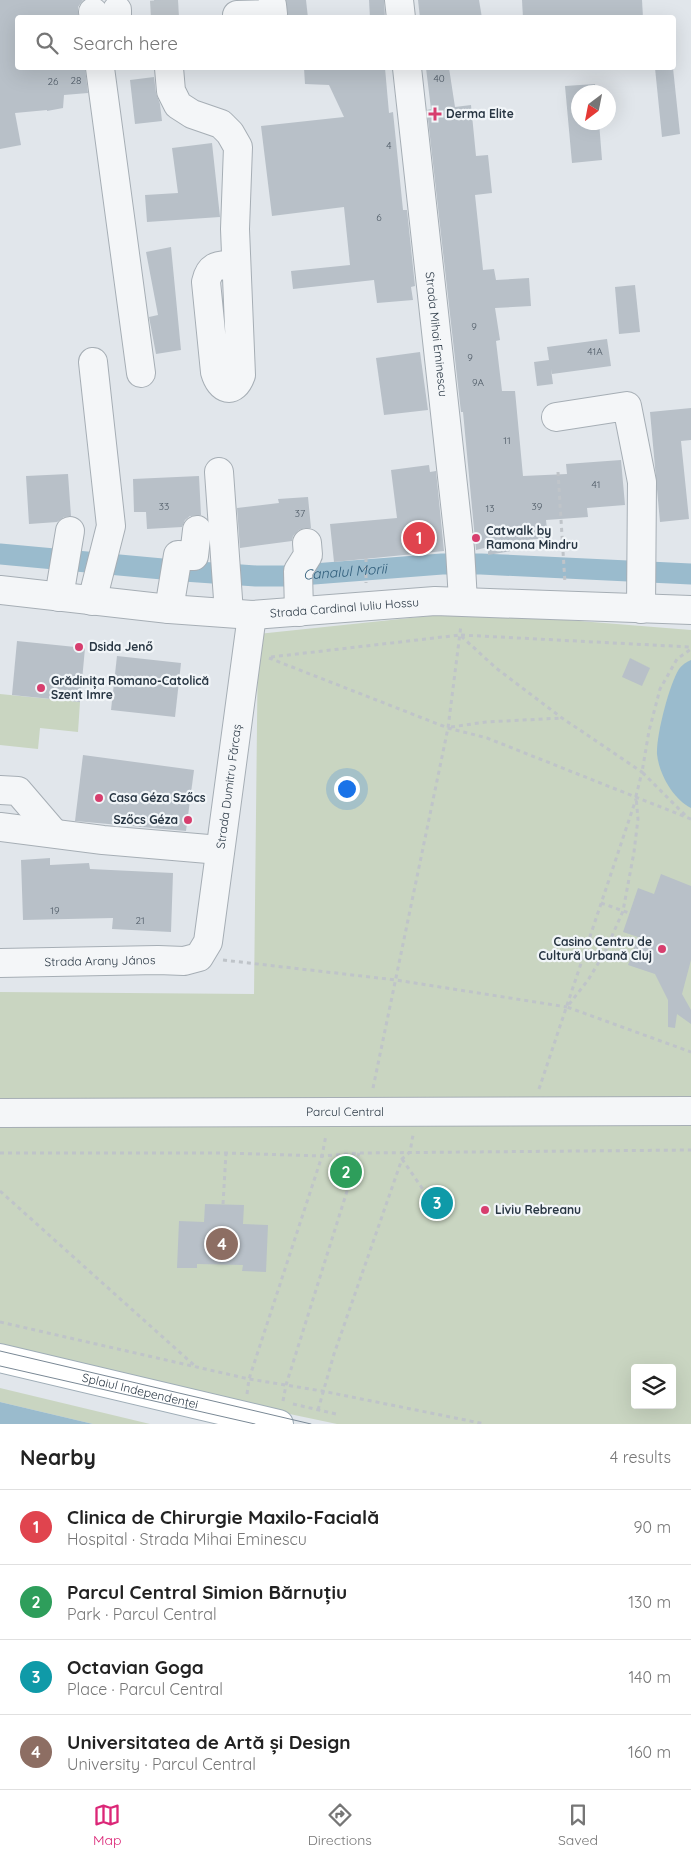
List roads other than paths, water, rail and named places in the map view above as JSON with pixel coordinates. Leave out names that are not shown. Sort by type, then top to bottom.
[{"type":"main road","name":"Splaiul Independenței","points":[[0,1358],[279,1424]]},
{"type":"street","points":[[399,0],[401,15]]},
{"type":"street","points":[[238,15],[273,14],[272,5]]},
{"type":"street","points":[[100,70],[141,373]]},
{"type":"street","points":[[169,70],[171,92],[178,105],[192,114],[221,124],[230,133],[238,147],[235,229],[236,264]]},
{"type":"street","name":"Strada Mihai Eminescu","points":[[407,70],[460,549],[463,601]]},
{"type":"street","points":[[93,362],[111,526],[98,578]]},
{"type":"street","points":[[556,418],[627,406],[642,482],[641,599]]},
{"type":"street","name":"Strada Dumitru Fărcaș","points":[[200,957],[208,942],[220,850],[237,608],[226,567],[219,472]]},
{"type":"street","points":[[173,586],[178,555],[194,556],[197,530]]},
{"type":"street","points":[[298,589],[308,556],[307,543]]},
{"type":"street","name":"Strada Cardinal Iuliu Hossu","points":[[0,590],[64,564],[98,578],[173,586],[237,608],[298,589],[435,601],[641,599],[691,610]]},
{"type":"street","points":[[0,790],[18,791],[54,833]]},
{"type":"street","points":[[0,827],[103,840],[220,850]]},
{"type":"street","name":"Strada Arany János","points":[[0,963],[184,961],[200,957]]},
{"type":"street","name":"Parcul Central","points":[[0,1113],[691,1111]]},
{"type":"water","points":[[691,660],[691,808],[678,799],[664,778],[658,762],[657,746],[671,686],[679,669]]},
{"type":"water","points":[[0,1402],[93,1424],[0,1424]]},
{"type":"waterway","name":"Canalul Morii","points":[[0,554],[256,576],[288,576],[442,564],[481,564],[691,574]]},
{"type":"tunnel","points":[[164,0],[165,15]]},
{"type":"tram line","points":[[0,1351],[311,1424]]},
{"type":"tram line","points":[[0,1366],[255,1424]]},
{"type":"place","name":"Derma Elite","points":[[435,114]]},
{"type":"place","name":"Clinica de Chirurgie Maxilo-Facială","points":[[419,538]]},
{"type":"place","name":"Catwalk by Ramona Mindru","points":[[476,538]]},
{"type":"place","name":"Dsida Jenő","points":[[79,647]]},
{"type":"place","name":"Grădinița Romano-Catolică Szent Imre","points":[[41,688]]},
{"type":"place","name":"Casa Géza Szőcs","points":[[99,798]]},
{"type":"place","name":"Szőcs Géza","points":[[188,820]]},
{"type":"place","name":"Casino Centru de Cultură Urbană Cluj","points":[[662,949]]},
{"type":"place","name":"Parcul Central Simion Bărnuțiu","points":[[346,1172]]},
{"type":"place","name":"Octavian Goga","points":[[437,1203]]},
{"type":"place","name":"Liviu Rebreanu","points":[[485,1210]]},
{"type":"place","name":"Universitatea de Artă și Design","points":[[222,1244]]}]
